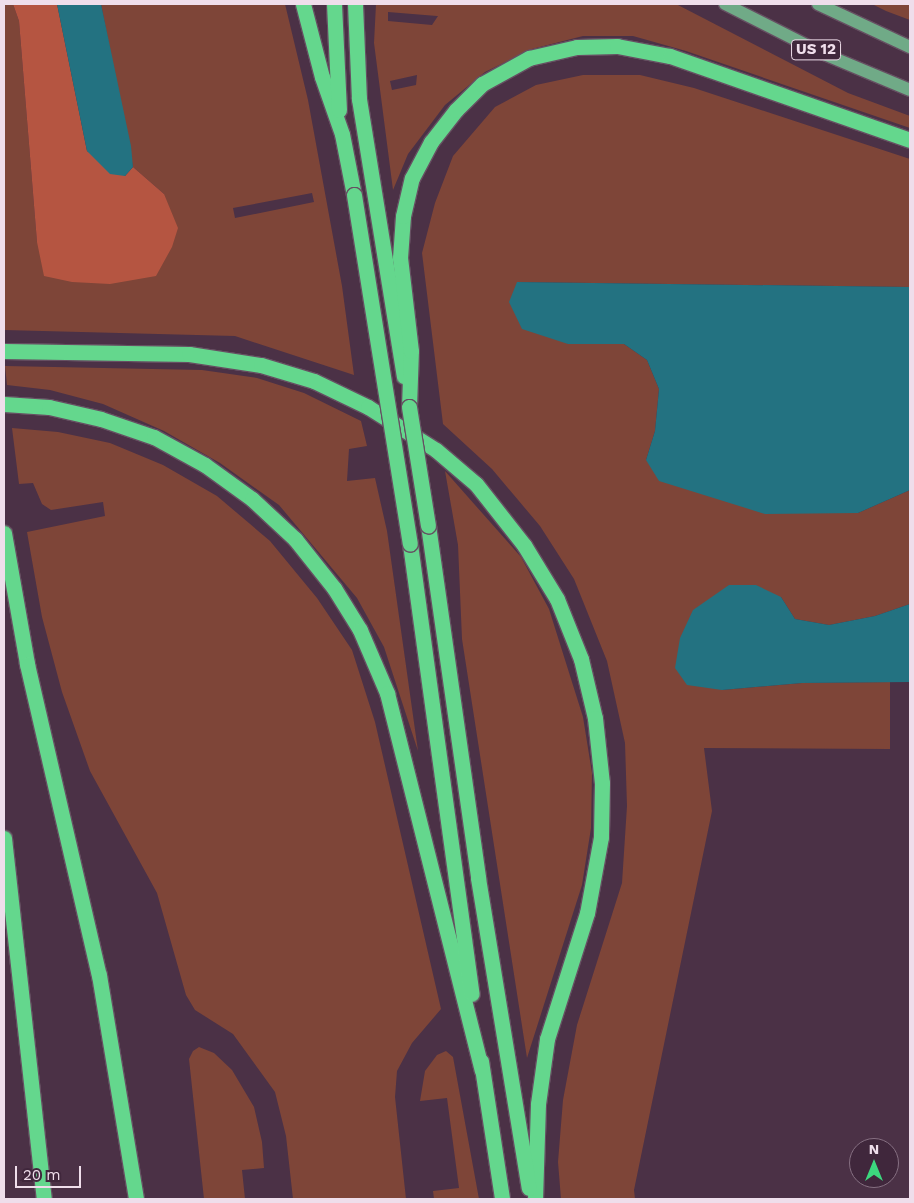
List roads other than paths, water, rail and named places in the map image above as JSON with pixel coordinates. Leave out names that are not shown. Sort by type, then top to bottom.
[{"type":"highway","points":[[303,4],[322,77],[342,134]]},
{"type":"highway","points":[[334,4],[334,56],[342,134],[354,195],[410,544],[482,1070],[502,1199]]},
{"type":"highway","points":[[355,4],[358,99],[428,525],[478,878],[531,1199]]},
{"type":"highway","points":[[409,407],[412,351],[400,258],[403,216],[412,178],[431,142],[456,110],[482,84],[529,58],[577,47],[617,46],[670,56],[910,140]]},
{"type":"highway","points":[[4,350],[189,354],[262,365],[314,381],[368,407],[436,450],[476,484],[524,545],[556,599],[582,659],[595,718],[602,783],[601,837],[587,913],[547,1039],[538,1104],[535,1199]]},
{"type":"highway","points":[[4,404],[49,407],[101,419],[154,437],[205,465],[252,499],[295,539],[334,588],[360,630],[387,693],[482,1070]]},
{"type":"highway","points":[[4,533],[27,664],[100,975],[136,1199]]},
{"type":"highway","points":[[4,838],[44,1199]]},
{"type":"main road","name":"US 12","points":[[725,4],[824,54],[910,90]]},
{"type":"main road","name":"US 12","points":[[818,4],[910,47]]},
{"type":"water","points":[[57,4],[101,4],[131,146],[133,167],[125,176],[110,174],[87,151]]},
{"type":"water","points":[[517,282],[910,287],[910,490],[858,513],[765,514],[659,481],[646,460],[655,431],[659,389],[647,360],[624,344],[568,344],[522,329],[509,302]]},
{"type":"water","points":[[729,585],[756,585],[781,597],[795,619],[829,625],[875,616],[910,604],[910,682],[802,683],[722,690],[687,685],[675,668],[680,638],[693,610]]}]
